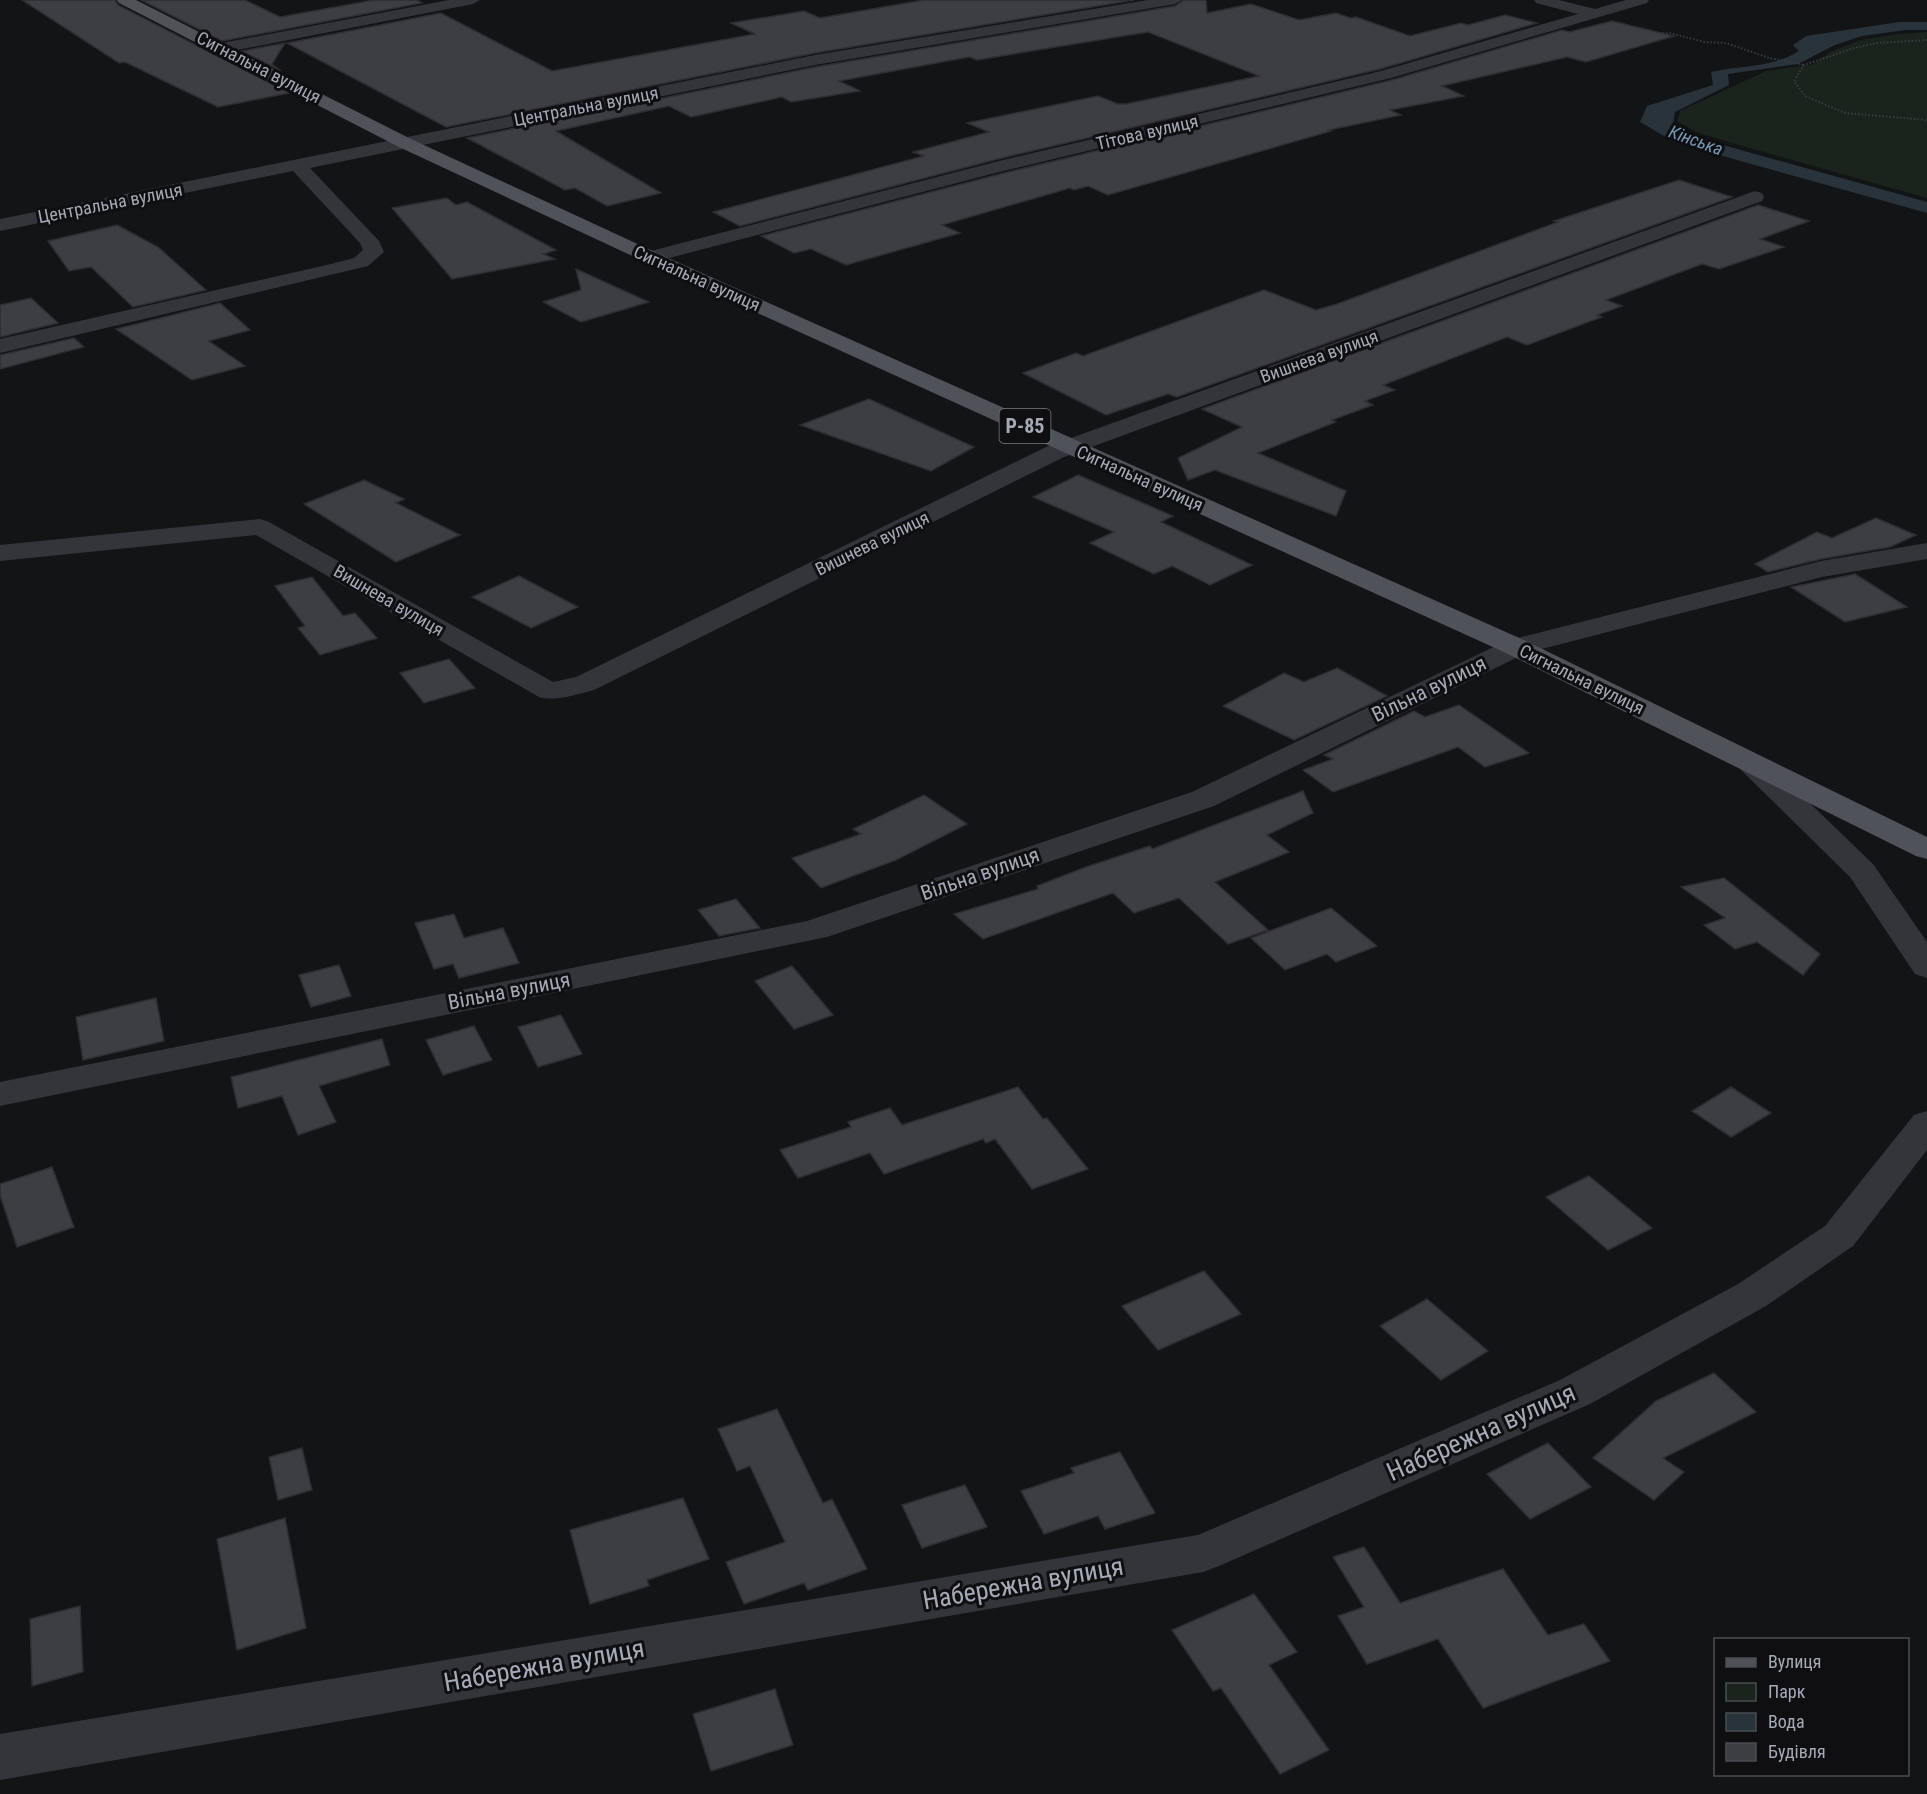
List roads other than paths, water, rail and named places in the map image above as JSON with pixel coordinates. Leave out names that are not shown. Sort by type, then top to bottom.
[{"type":"main road","name":"Сигнальна вулиця","points":[[124,0],[405,143],[650,257],[1516,647],[1927,849]]},
{"type":"street","points":[[222,48],[473,0]]},
{"type":"street","name":"Центральна вулиця","points":[[0,225],[814,60],[1175,0]]},
{"type":"street","points":[[1540,0],[1588,15]]},
{"type":"street","name":"Тітова вулиця","points":[[650,257],[999,166],[1385,75],[1642,0]]},
{"type":"street","points":[[0,346],[361,262],[374,252],[369,241],[297,165]]},
{"type":"street","name":"Вишнева вулиця","points":[[0,553],[260,527],[549,691],[584,684],[629,664],[1070,446],[1755,197]]},
{"type":"street","name":"Вільна вулиця","points":[[0,1094],[815,930],[1203,799],[1516,647],[1821,569],[1927,550]]},
{"type":"street","points":[[1750,762],[1862,872],[1927,967]]},
{"type":"street","name":"Набережна вулиця","points":[[0,1757],[1203,1553],[1575,1392],[1752,1295],[1839,1236],[1927,1124]]},
{"type":"water","name":"Кінська","points":[[1899,22],[1927,22],[1927,30],[1906,30],[1862,36],[1835,45],[1798,64],[1728,74],[1729,85],[1675,112],[1673,124],[1698,138],[1927,202],[1927,213],[1676,143],[1640,122],[1647,106],[1713,85],[1711,72],[1768,63],[1789,56],[1799,51],[1793,45],[1806,36]]}]
